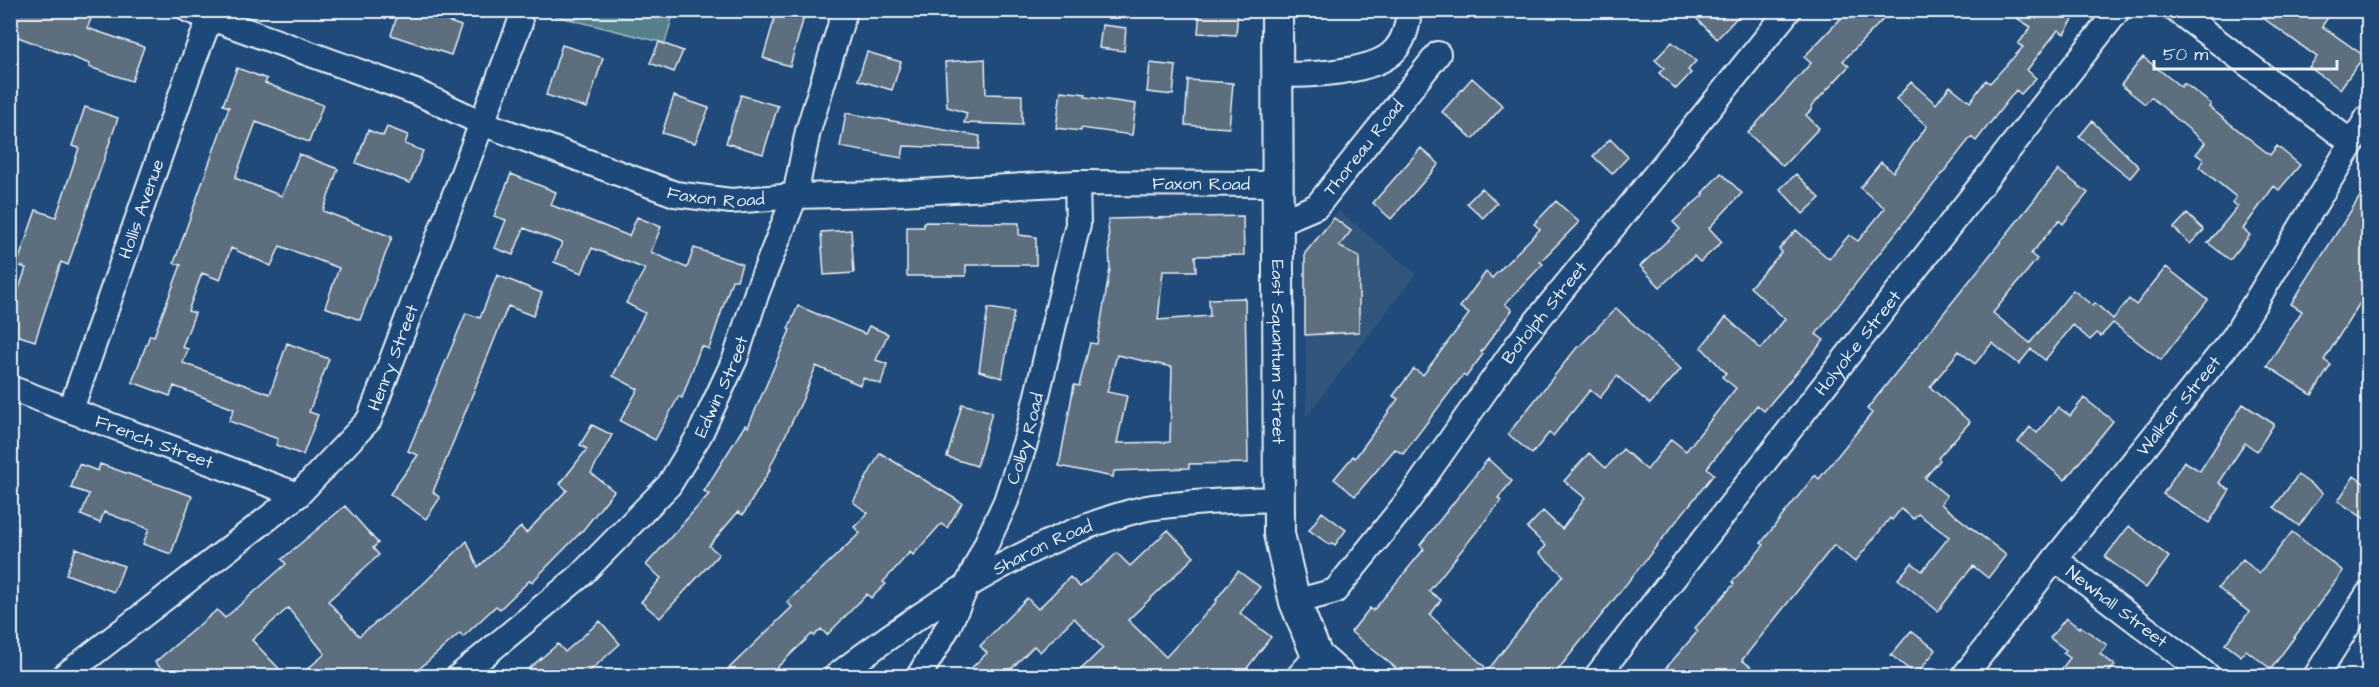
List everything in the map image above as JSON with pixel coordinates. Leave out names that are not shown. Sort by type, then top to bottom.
[{"type":"main road","name":"East Squantum Street","points":[[1277,10],[1279,534],[1308,666],[1340,676]]},
{"type":"street","name":"Faxon Road","points":[[189,10],[212,15],[418,93],[483,123],[675,194],[731,201],[1077,183],[1277,184]]},
{"type":"street","name":"Edwin Street","points":[[459,676],[572,583],[669,485],[700,434],[735,359],[757,292],[795,196],[808,131],[845,10]]},
{"type":"street","points":[[1277,74],[1305,76],[1328,74],[1376,61],[1395,51],[1404,35],[1409,10]]},
{"type":"street","name":"Botolph Street","points":[[1295,602],[1335,591],[1407,502],[1518,344],[1789,10]]},
{"type":"street","name":"Holyoke Street","points":[[1597,676],[2118,10]]},
{"type":"street","points":[[2176,10],[2352,143]]},
{"type":"street","name":"Hollis Avenue","points":[[71,409],[188,75],[212,15]]},
{"type":"street","name":"Henry Street","points":[[64,676],[298,495],[369,420],[520,22]]},
{"type":"street","name":"Thoreau Road","points":[[1277,223],[1317,206],[1438,54]]},
{"type":"street","name":"Walker Street","points":[[1964,676],[2234,337],[2368,117]]},
{"type":"street","name":"Colby Road","points":[[919,676],[948,627],[1006,501],[1027,437],[1078,224],[1077,183]]},
{"type":"street","name":"French Street","points":[[10,388],[298,495]]},
{"type":"street","name":"Sharon Road","points":[[836,676],[878,645],[966,587],[1073,531],[1149,508],[1223,501],[1279,499]]},
{"type":"street","name":"Newhall Street","points":[[2055,559],[2208,676]]},
{"type":"street","points":[[2316,676],[2368,594]]},
{"type":"shaded area","points":[[1339,211],[1416,274],[1306,417],[1305,253]]},
{"type":"green space","points":[[674,10],[665,43],[536,11]]},
{"type":"building","points":[[13,10],[68,10],[91,19],[87,28],[144,47],[132,81],[89,67],[90,64],[10,34]]},
{"type":"building","points":[[399,10],[416,10],[461,26],[451,55],[391,35]]},
{"type":"building","points":[[777,10],[806,10],[790,66],[763,58]]},
{"type":"building","points":[[1200,10],[1238,10],[1236,35],[1198,33]]},
{"type":"building","points":[[1688,10],[1744,10],[1717,39]]},
{"type":"building","points":[[1849,10],[1892,10],[1843,61],[1849,66],[1806,115],[1819,128],[1783,166],[1748,133],[1811,63],[1804,57]]},
{"type":"building","points":[[2004,10],[2079,10],[2064,34],[2058,30],[2027,70],[2036,78],[2021,94],[2016,90],[1976,141],[1971,137],[1816,334],[1824,340],[1764,411],[1757,405],[1707,468],[1714,474],[1553,676],[1406,676],[1351,632],[1370,608],[1373,611],[1424,549],[1420,545],[1488,459],[1512,481],[1498,498],[1501,501],[1429,591],[1441,600],[1430,615],[1488,670],[1563,575],[1539,553],[1546,546],[1527,528],[1543,511],[1562,529],[1585,498],[1564,481],[1589,453],[1606,468],[1623,449],[1647,470],[1671,439],[1686,451],[1736,388],[1722,377],[1726,373],[1701,347],[1726,317],[1761,349],[1785,319],[1750,287],[1782,252],[1779,249],[1796,230],[1829,259],[1849,235],[1858,241],[1885,208],[1860,188],[1881,162],[1893,172],[1927,126],[1896,99],[1911,82],[1936,104],[1950,86],[1970,102],[1986,80],[1990,83],[2023,47],[2018,44],[2031,27]]},
{"type":"building","points":[[2252,10],[2333,10],[2322,26],[2364,56],[2340,89],[2309,67],[2317,57]]},
{"type":"building","points":[[1102,25],[1126,28],[1124,51],[1099,48]]},
{"type":"building","points":[[659,42],[683,51],[674,72],[650,63]]},
{"type":"building","points":[[1672,42],[1696,61],[1688,70],[1691,73],[1676,89],[1659,73],[1664,68],[1655,60]]},
{"type":"building","points":[[562,45],[603,58],[587,108],[546,95]]},
{"type":"building","points":[[867,52],[901,62],[892,90],[858,80]]},
{"type":"building","points":[[2143,57],[2181,87],[2184,83],[2211,104],[2209,107],[2270,155],[2277,146],[2300,165],[2279,190],[2274,186],[2243,229],[2250,235],[2230,260],[2208,243],[2238,206],[2232,203],[2236,197],[2199,167],[2204,160],[2196,154],[2205,143],[2151,97],[2145,104],[2121,85]]},
{"type":"building","points":[[985,59],[986,94],[1022,95],[1022,125],[964,123],[967,113],[947,107],[945,62]]},
{"type":"building","points":[[1150,63],[1176,66],[1173,95],[1147,92]]},
{"type":"building","points":[[237,68],[267,79],[265,83],[323,105],[309,142],[256,122],[235,178],[282,196],[299,154],[338,169],[323,211],[392,237],[360,320],[325,307],[339,268],[280,246],[271,266],[231,248],[220,280],[202,273],[188,311],[195,313],[182,347],[188,349],[183,363],[270,394],[287,343],[329,359],[309,412],[318,415],[303,455],[276,445],[278,439],[229,421],[234,409],[174,386],[170,396],[132,382],[150,335],[154,336],[181,265],[174,263],[229,107],[223,105]]},
{"type":"building","points":[[1472,78],[1503,106],[1473,139],[1442,112]]},
{"type":"building","points":[[1188,80],[1233,83],[1229,128],[1185,125]]},
{"type":"building","points":[[1061,91],[1086,94],[1085,97],[1136,104],[1132,135],[1081,128],[1081,131],[1056,128]]},
{"type":"building","points":[[741,95],[778,106],[763,154],[726,143]]},
{"type":"building","points":[[674,96],[709,108],[695,143],[662,133]]},
{"type":"building","points":[[85,107],[118,118],[68,265],[61,262],[35,341],[10,333],[10,316],[26,268],[17,265],[36,210],[56,217],[79,148],[72,146]]},
{"type":"building","points":[[846,113],[980,136],[979,149],[904,146],[902,158],[840,147]]},
{"type":"building","points":[[2092,121],[2139,167],[2130,178],[2079,137]]},
{"type":"building","points":[[387,127],[408,135],[405,144],[423,151],[410,183],[356,163],[368,130],[383,136]]},
{"type":"building","points":[[1610,139],[1628,157],[1612,174],[1593,156]]},
{"type":"building","points":[[1421,148],[1439,164],[1391,219],[1373,203]]},
{"type":"building","points":[[2058,170],[2088,193],[2063,224],[2059,220],[2031,254],[2037,259],[1993,313],[2030,343],[2073,290],[2093,306],[2095,303],[2113,319],[2129,299],[2136,305],[2166,267],[2208,300],[2161,360],[2113,323],[2101,336],[2097,333],[2090,340],[2073,325],[2045,360],[2031,349],[2019,364],[1992,343],[1975,364],[1959,351],[1930,387],[1970,422],[1938,458],[1940,460],[1925,478],[1947,496],[1941,504],[2006,555],[1988,578],[1973,566],[1938,611],[1898,579],[1912,563],[1922,571],[1949,537],[1918,514],[1914,519],[1901,509],[1892,520],[1890,518],[1855,562],[1834,545],[1742,660],[1763,676],[1659,676],[1698,631],[1695,628],[1734,584],[1732,582],[1764,545],[1761,543],[1815,475],[1819,479],[1872,413],[1867,409]]},
{"type":"building","points":[[1721,173],[1742,193],[1709,228],[1722,242],[1700,262],[1694,256],[1660,287],[1640,266],[1680,229],[1673,222],[1704,194],[1702,193]]},
{"type":"building","points":[[511,174],[556,192],[551,205],[629,236],[637,217],[661,227],[651,252],[687,268],[694,248],[742,264],[737,280],[732,280],[709,349],[701,346],[682,398],[679,396],[655,440],[620,421],[638,389],[613,376],[645,313],[626,303],[645,269],[592,248],[582,273],[554,262],[562,243],[524,228],[513,255],[495,248],[506,220],[494,216]]},
{"type":"building","points":[[1796,174],[1820,198],[1803,214],[1780,189]]},
{"type":"building","points":[[2368,184],[2368,290],[2324,360],[2331,365],[2312,395],[2267,366],[2302,311],[2291,304]]},
{"type":"building","points":[[1482,188],[1497,203],[1483,218],[1467,203]]},
{"type":"building","points":[[1556,201],[1579,222],[1540,262],[1543,264],[1505,304],[1512,310],[1466,377],[1463,375],[1403,454],[1395,449],[1355,496],[1334,479],[1353,456],[1355,458],[1398,399],[1393,396],[1414,369],[1423,375],[1469,314],[1460,307],[1486,272],[1492,278],[1540,229],[1534,224]]},
{"type":"building","points":[[2187,214],[2204,230],[2190,244],[2174,228]]},
{"type":"building","points":[[1243,216],[1244,255],[1195,256],[1196,271],[1163,271],[1158,320],[1210,316],[1209,299],[1245,298],[1248,463],[1189,464],[1189,468],[1114,471],[1113,477],[1059,466],[1074,385],[1079,386],[1090,343],[1097,344],[1110,269],[1108,219]],"holes":[[[1117,355],[1172,367],[1170,442],[1117,443],[1127,396],[1107,392]]]},
{"type":"building","points":[[1334,218],[1351,231],[1339,246],[1359,257],[1359,332],[1305,335],[1305,253]]},
{"type":"building","points":[[924,222],[1019,223],[1019,235],[1036,237],[1036,265],[966,265],[966,276],[907,276],[907,227],[924,227]]},
{"type":"building","points":[[851,230],[854,273],[824,275],[821,232]]},
{"type":"building","points":[[497,275],[542,293],[533,316],[508,306],[433,492],[440,498],[426,519],[390,494],[418,455],[408,451],[466,313],[480,318]]},
{"type":"building","points":[[798,306],[865,334],[869,326],[888,334],[876,360],[887,364],[881,384],[863,378],[860,385],[816,366],[770,470],[743,515],[738,512],[709,546],[719,554],[660,618],[641,602],[661,578],[646,565],[709,494],[704,491],[745,425],[748,427]]},
{"type":"building","points":[[988,308],[1014,312],[1002,378],[979,371]]},
{"type":"building","points":[[1616,308],[1681,369],[1650,404],[1617,376],[1600,398],[1590,390],[1553,436],[1549,433],[1532,454],[1508,434],[1578,346]]},
{"type":"building","points":[[2084,398],[2113,421],[2065,480],[2018,442],[2030,427],[2037,433],[2058,407],[2070,416]]},
{"type":"building","points":[[962,404],[992,412],[977,466],[947,457]]},
{"type":"building","points":[[2243,404],[2274,424],[2257,451],[2245,443],[2219,483],[2230,490],[2209,523],[2163,494],[2184,461],[2200,471]]},
{"type":"building","points":[[592,425],[612,435],[591,473],[614,491],[583,530],[532,582],[530,580],[500,609],[496,606],[463,637],[460,633],[411,676],[299,676],[325,654],[288,608],[252,640],[286,676],[168,676],[155,662],[217,610],[225,618],[286,564],[282,559],[345,506],[378,543],[373,548],[379,555],[328,601],[359,636],[422,585],[467,541],[478,567],[521,527],[526,533],[567,490],[560,484],[587,449],[580,445]]},
{"type":"building","points":[[880,453],[962,503],[947,528],[941,524],[913,555],[910,552],[883,582],[886,584],[871,598],[867,594],[827,635],[821,629],[814,636],[812,634],[768,676],[721,676],[792,607],[787,602],[860,533],[854,527],[868,513],[853,502]]},
{"type":"building","points":[[79,464],[98,471],[100,464],[192,496],[171,554],[143,544],[149,529],[104,512],[100,523],[81,515],[89,494],[71,488]]},
{"type":"building","points":[[2298,475],[2323,493],[2299,526],[2274,507]]},
{"type":"building","points":[[2354,476],[2368,486],[2368,521],[2338,501]]},
{"type":"building","points":[[1322,512],[1346,530],[1335,545],[1332,543],[1330,545],[1309,530]]},
{"type":"building","points":[[2129,526],[2169,557],[2146,588],[2105,557]]},
{"type":"building","points":[[1168,530],[1194,557],[1128,620],[1166,657],[1217,601],[1238,571],[1260,587],[1240,613],[1271,637],[1241,676],[1127,676],[1117,667],[1108,676],[1074,676],[1103,648],[1074,618],[1040,652],[1034,646],[1004,676],[963,676],[987,653],[980,646],[1027,598],[1038,609],[1070,577],[1080,587],[1117,553],[1130,566]]},
{"type":"building","points":[[2292,532],[2343,571],[2271,669],[2246,650],[2241,656],[2225,644],[2249,612],[2218,588],[2243,559],[2259,574]]},
{"type":"building","points":[[76,548],[124,566],[114,592],[66,574]]},
{"type":"building","points":[[2066,618],[2107,645],[2100,654],[2115,665],[2106,676],[2056,676],[2070,658],[2063,653],[2066,650],[2050,638]]},
{"type":"building","points":[[600,621],[620,644],[584,676],[520,676],[558,644],[565,652]]},
{"type":"building","points":[[1911,631],[1936,650],[1916,675],[1891,655]]}]
